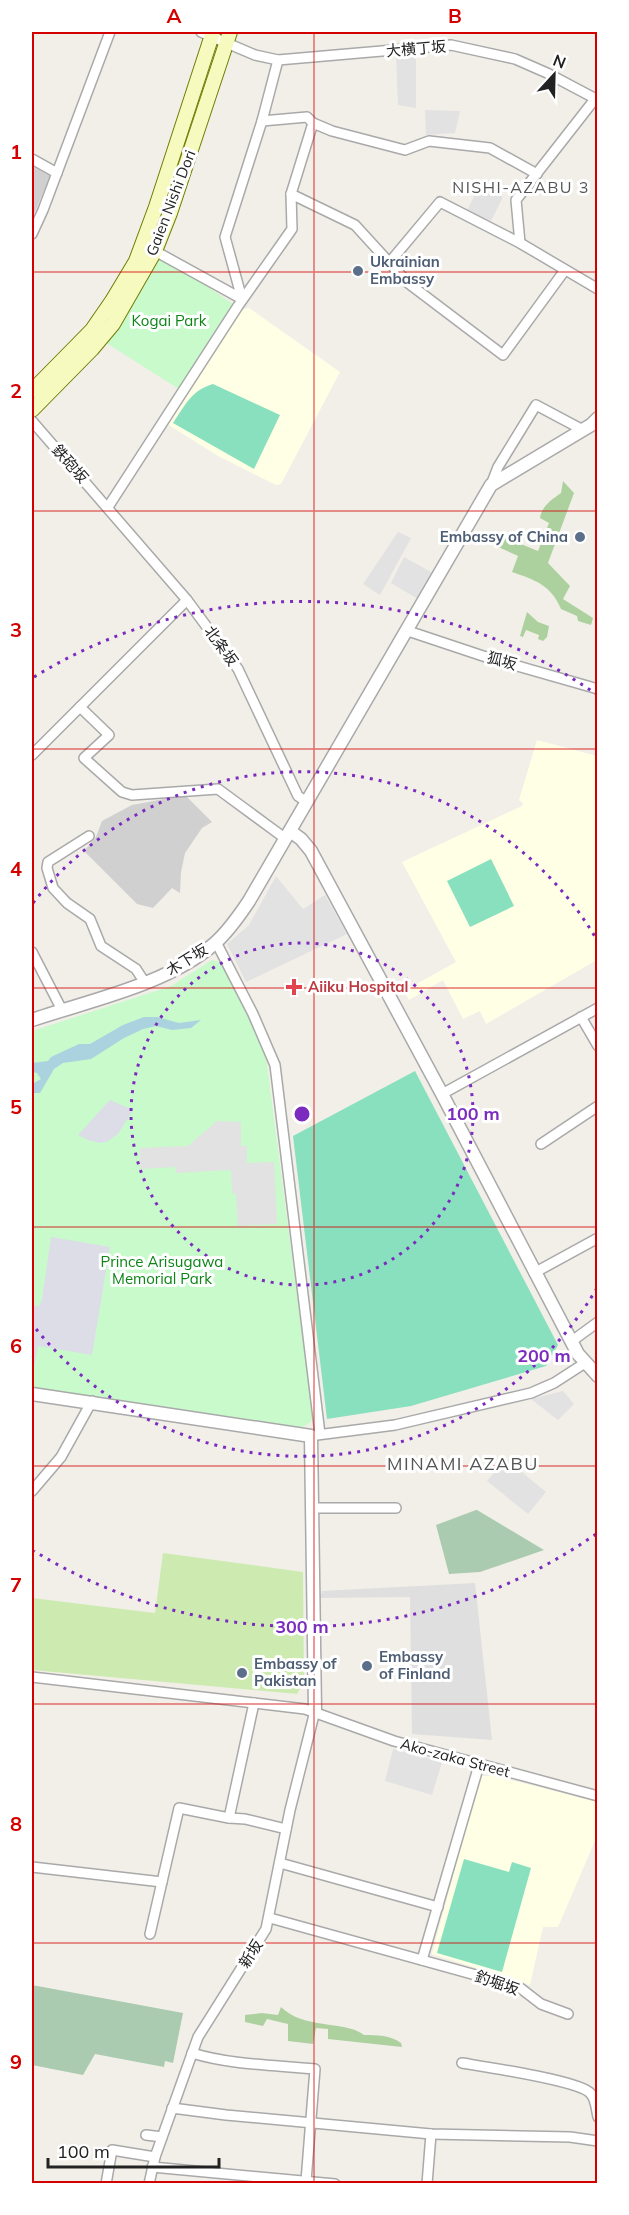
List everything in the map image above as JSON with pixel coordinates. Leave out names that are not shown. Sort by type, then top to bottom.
[{"type":"main road","name":"Gaien Nishi Dori","points":[[32,391],[92,330],[112,302],[136,261],[156,207],[209,33]]},
{"type":"main road","name":"Gaien Nishi Dori","points":[[32,410],[113,324],[155,251],[229,37]]},
{"type":"street","points":[[32,234],[110,32]]},
{"type":"street","name":"大横丁坂","points":[[209,33],[229,37],[255,55],[278,60],[451,45],[482,50],[515,59],[596,99]]},
{"type":"street","points":[[242,300],[225,237],[262,121],[278,60]]},
{"type":"street","points":[[520,243],[516,200],[596,99]]},
{"type":"street","points":[[262,121],[307,117],[313,123],[333,131],[405,150],[429,141],[490,148],[537,174]]},
{"type":"street","points":[[108,507],[242,300],[292,229],[291,194],[313,123]]},
{"type":"street","points":[[32,159],[57,173]]},
{"type":"street","points":[[291,194],[355,225],[408,284],[503,355],[566,270]]},
{"type":"street","points":[[389,263],[440,202],[520,243],[597,289]]},
{"type":"street","points":[[155,251],[242,300]]},
{"type":"street","points":[[491,485],[498,467],[536,405],[583,430]]},
{"type":"street","points":[[491,485],[583,430],[597,418]]},
{"type":"street","name":"鉄砲坂","points":[[32,421],[108,507]]},
{"type":"street","name":"木下坂","points":[[32,1020],[145,983],[186,964],[216,942],[249,901],[491,485]]},
{"type":"street","name":"北条坂","points":[[108,507],[187,600],[238,669],[298,796],[307,802]]},
{"type":"street","points":[[32,755],[187,600]]},
{"type":"street","name":"狐坂","points":[[408,631],[486,657],[597,689]]},
{"type":"street","points":[[80,707],[109,735],[84,758],[123,792],[132,795],[218,789],[288,835],[301,839],[311,851],[578,1354],[597,1376]]},
{"type":"street","points":[[89,836],[48,862],[47,868],[54,888],[67,903],[90,919],[101,946],[136,969],[145,983]]},
{"type":"street","points":[[216,942],[253,1014],[275,1065],[316,1435],[311,1508],[315,1711]]},
{"type":"street","points":[[32,952],[62,1010]]},
{"type":"street","points":[[442,1094],[597,1008]]},
{"type":"street","points":[[581,1017],[597,1046]]},
{"type":"street","points":[[541,1144],[597,1106]]},
{"type":"street","points":[[534,1273],[597,1238]]},
{"type":"street","points":[[572,1341],[597,1322]]},
{"type":"street","points":[[32,1394],[316,1435],[395,1425],[531,1393],[554,1383],[585,1363]]},
{"type":"street","points":[[32,1491],[61,1458],[92,1401]]},
{"type":"street","points":[[311,1508],[396,1508]]},
{"type":"street","name":"Ako-zaka Street","points":[[32,1677],[315,1711],[394,1741],[479,1766],[597,1796]]},
{"type":"street","points":[[229,1818],[254,1703]]},
{"type":"street","name":"新坂","points":[[149,2184],[153,2162],[198,2037],[262,1938],[270,1918],[286,1829],[315,1711]]},
{"type":"street","points":[[422,1960],[479,1766]]},
{"type":"street","points":[[150,1934],[179,1808],[286,1829]]},
{"type":"street","points":[[280,1863],[438,1906]]},
{"type":"street","points":[[32,1867],[162,1882]]},
{"type":"street","name":"釣堀坂","points":[[270,1918],[519,1988],[541,2004],[568,2013]]},
{"type":"street","points":[[192,2053],[231,2062],[315,2069],[306,2181]]},
{"type":"street","points":[[462,2063],[554,2081],[587,2090],[593,2097],[597,2117]]},
{"type":"street","points":[[172,2108],[431,2134],[570,2137],[597,2141]]},
{"type":"street","points":[[428,2184],[431,2134]]},
{"type":"street","points":[[146,2135],[162,2137]]},
{"type":"street","points":[[106,2184],[112,2150],[153,2162],[335,2184]]},
{"type":"shaded area","points":[[396,56],[416,57],[416,108],[398,105]]},
{"type":"shaded area","points":[[425,110],[460,111],[455,133],[426,135]]},
{"type":"shaded area","points":[[32,166],[50,176],[32,219]]},
{"type":"shaded area","points":[[480,184],[503,197],[491,221],[467,211]]},
{"type":"shaded area","points":[[249,308],[340,372],[281,484],[276,485],[218,456],[167,424],[241,309]]},
{"type":"shaded area","points":[[398,532],[411,538],[380,595],[363,584]]},
{"type":"shaded area","points":[[404,557],[433,573],[418,599],[391,583]]},
{"type":"shaded area","points":[[537,740],[597,756],[597,960],[486,1024],[480,1011],[463,1019],[443,980],[409,1000],[404,991],[456,962],[402,862],[522,806],[523,803],[519,800]]},
{"type":"shaded area","points":[[185,795],[212,822],[202,828],[185,853],[180,893],[172,888],[153,908],[137,904],[84,851],[96,837],[102,821],[132,805]]},
{"type":"shaded area","points":[[276,876],[303,909],[325,895],[347,934],[246,982],[227,944],[249,925]]},
{"type":"shaded area","points":[[110,1100],[133,1110],[118,1134],[101,1143],[78,1135]]},
{"type":"shaded area","points":[[217,1121],[241,1122],[241,1146],[247,1146],[247,1163],[274,1162],[277,1224],[238,1226],[236,1194],[232,1193],[231,1170],[176,1173],[175,1167],[140,1169],[140,1148],[188,1146]]},
{"type":"shaded area","points":[[51,1237],[110,1247],[92,1355],[38,1346],[34,1368],[32,1368],[32,1305],[39,1306],[42,1299]]},
{"type":"shaded area","points":[[563,1391],[574,1404],[558,1420],[531,1399]]},
{"type":"shaded area","points":[[506,1459],[546,1492],[528,1514],[487,1481]]},
{"type":"shaded area","points":[[477,1510],[544,1550],[480,1572],[449,1574],[436,1525]]},
{"type":"shaded area","points":[[475,1583],[492,1740],[412,1734],[410,1597],[320,1598],[322,1591]]},
{"type":"shaded area","points":[[393,1749],[442,1762],[432,1795],[385,1781]]},
{"type":"shaded area","points":[[480,1776],[495,1776],[597,1802],[597,1836],[558,1927],[543,1927],[530,1985],[432,1954]]},
{"type":"shaded area","points":[[32,1985],[183,2013],[173,2063],[165,2061],[164,2067],[95,2054],[83,2075],[32,2065]]},
{"type":"green space","name":"Kogai Park","points":[[155,251],[233,304],[182,391],[100,339]]},
{"type":"green space","points":[[213,384],[280,415],[254,469],[173,423],[194,394]]},
{"type":"green space","points":[[563,481],[574,493],[548,563],[570,586],[563,599],[593,618],[591,625],[578,621],[577,616],[561,609],[552,594],[541,584],[512,572],[518,556],[496,546],[501,536],[538,551],[549,523],[540,518],[541,514],[548,504],[561,493]]},
{"type":"green space","points":[[527,612],[538,622],[549,626],[547,637],[543,641],[538,639],[539,635],[526,630],[523,637],[520,636]]},
{"type":"green space","points":[[491,859],[514,906],[470,927],[447,881]]},
{"type":"green space","name":"Prince Arisugawa Memorial Park","points":[[212,960],[220,962],[265,1049],[315,1416],[309,1423],[298,1428],[32,1387],[32,1031],[171,986]]},
{"type":"green space","points":[[415,1071],[558,1345],[546,1366],[411,1406],[327,1419],[293,1136]]},
{"type":"green space","points":[[163,1553],[303,1572],[304,1682],[297,1694],[32,1670],[32,1598],[155,1613]]},
{"type":"green space","points":[[464,1859],[509,1872],[512,1862],[531,1868],[502,1972],[437,1953]]},
{"type":"green space","points":[[281,2007],[301,2019],[356,2030],[364,2035],[393,2038],[401,2043],[402,2047],[328,2039],[328,2029],[316,2028],[313,2044],[288,2041],[288,2024],[267,2019],[263,2026],[245,2022],[245,2015],[262,2013],[278,2015]]},
{"type":"water","points":[[144,1017],[157,1017],[179,1023],[201,1020],[191,1028],[172,1030],[156,1026],[143,1029],[91,1059],[63,1063],[54,1069],[40,1093],[32,1093],[32,1084],[41,1079],[37,1073],[32,1072],[32,1063],[48,1061],[51,1057],[79,1044],[90,1044],[123,1025]]},
{"type":"place","name":"Ukrainian Embassy","points":[[358,271]]},
{"type":"place","name":"Embassy of China","points":[[580,537]]},
{"type":"place","name":"Aiiku Hospital","points":[[294,987]]},
{"type":"place","name":"Embassy of Finland","points":[[367,1666]]},
{"type":"place","name":"Embassy of Pakistan","points":[[242,1673]]},
{"type":"district","name":"NISHI-AZABU 3","points":[[521,187]]},
{"type":"district","name":"MINAMI AZABU","points":[[463,1464]]}]
